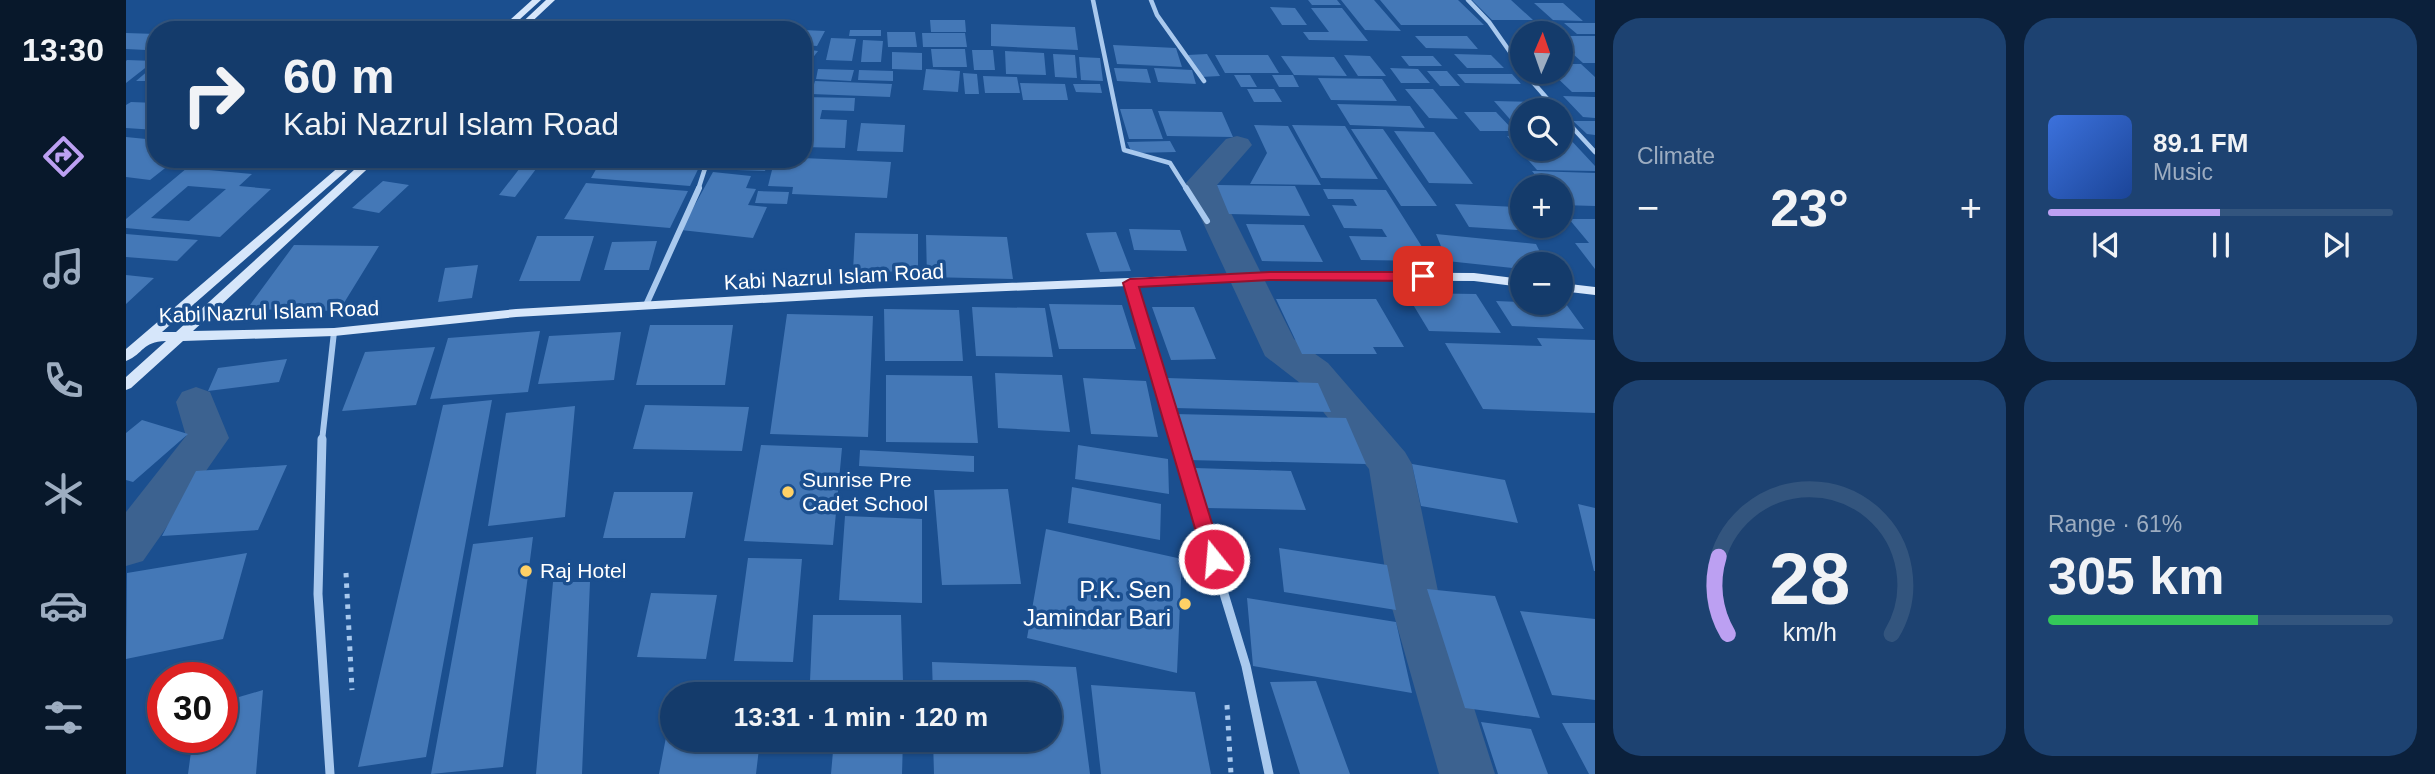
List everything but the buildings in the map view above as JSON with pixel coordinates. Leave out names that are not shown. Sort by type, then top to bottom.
[{"type":"main road","points":[[513,21],[537,0]]},
{"type":"main road","points":[[528,21],[551,0]]},
{"type":"main road","points":[[126,356],[345,168]]},
{"type":"main road","points":[[126,384],[363,168]]},
{"type":"main road","name":"Kabi Nazrul Islam Road","points":[[149,337],[334,332],[516,313],[1270,276],[1474,277],[1510,282]]},
{"type":"main road","points":[[1573,288],[1595,291]]},
{"type":"street","points":[[1093,0],[1124,150],[1138,156],[1160,157],[1170,163],[1207,221]]},
{"type":"street","points":[[1151,0],[1157,15],[1204,81]]},
{"type":"street","points":[[1468,0],[1489,22],[1510,52]]},
{"type":"street","points":[[1535,84],[1547,98]]},
{"type":"street","points":[[1573,128],[1595,152]]},
{"type":"street","points":[[646,306],[706,168]]},
{"type":"street","points":[[1130,283],[1246,666],[1269,774]]},
{"type":"street","points":[[330,774],[318,594],[322,424],[334,332]]},
{"type":"path","points":[[345,563],[352,700]]},
{"type":"waterway","points":[[1237,145],[1201,184],[1279,347],[1314,373],[1390,464],[1415,601],[1467,774]]},
{"type":"waterway","points":[[126,547],[208,438],[196,402]]},
{"type":"place","name":"Sunrise Pre Cadet School","points":[[788,492]]},
{"type":"place","name":"Raj Hotel","points":[[526,571]]},
{"type":"place","name":"P.K. Sen Jamindar Bari","points":[[1185,604]]},
{"type":"route","points":[[1214,559],[1130,283],[1270,276],[1423,276]]}]
